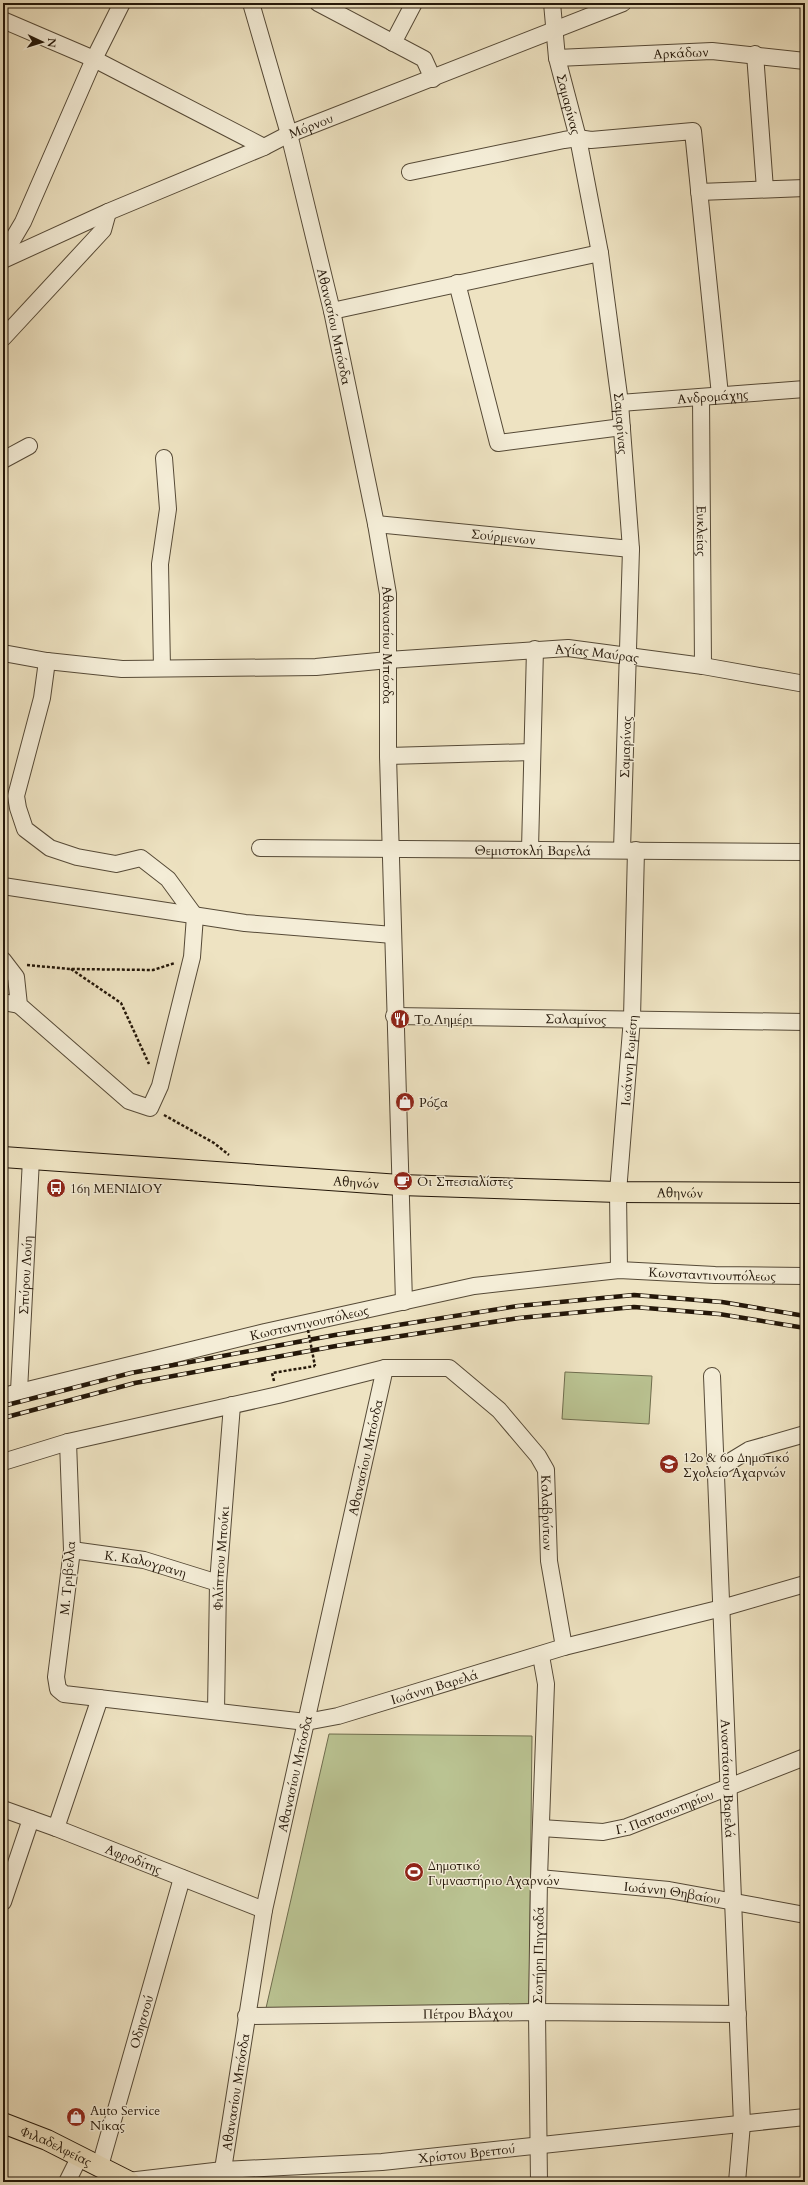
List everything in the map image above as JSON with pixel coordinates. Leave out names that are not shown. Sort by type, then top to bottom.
[{"type":"main road","name":"Αθηνών","points":[[3,1157],[400,1185],[618,1192],[805,1193]]},
{"type":"main road","name":"Φιλαδελφείας","points":[[3,2123],[48,2140],[129,2182]]},
{"type":"street","points":[[3,256],[23,222],[94,59],[122,3]]},
{"type":"street","name":"Αθανασίου Μπόσδα","points":[[251,3],[289,134],[332,311],[376,524],[388,594],[388,756],[390,847],[404,1302]]},
{"type":"street","points":[[318,3],[424,59],[433,79]]},
{"type":"street","points":[[393,43],[414,3]]},
{"type":"street","name":"Σαμαρίνας","points":[[552,3],[557,58],[578,138],[600,253],[620,403],[632,549],[627,655],[629,850]]},
{"type":"street","name":"Μόρνου","points":[[3,260],[108,212],[264,147],[289,134],[554,32],[624,3]]},
{"type":"street","points":[[3,20],[94,59],[264,147]]},
{"type":"street","name":"Αρκάδων","points":[[557,58],[712,50],[805,60]]},
{"type":"street","points":[[755,54],[765,189]]},
{"type":"street","points":[[410,172],[578,138],[591,140],[693,132],[720,395]]},
{"type":"street","points":[[699,192],[805,188]]},
{"type":"street","points":[[3,338],[103,230],[108,212]]},
{"type":"street","points":[[332,311],[600,253]]},
{"type":"street","points":[[457,283],[498,443],[622,427]]},
{"type":"street","name":"Ανδρομάχης","points":[[620,403],[805,389]]},
{"type":"street","name":"Ευκλείας","points":[[701,397],[703,666]]},
{"type":"street","points":[[3,460],[30,446]]},
{"type":"street","points":[[162,668],[160,564],[168,509],[164,458]]},
{"type":"street","name":"Σούρμενων","points":[[376,524],[632,549]]},
{"type":"street","name":"Αγίας Μαύρας","points":[[3,653],[47,661],[122,669],[316,667],[388,660],[568,648],[703,666],[805,684]]},
{"type":"street","points":[[530,849],[535,649]]},
{"type":"street","points":[[3,1002],[19,1004],[129,1101],[150,1108],[160,1086],[192,957],[195,916],[168,879],[141,858],[116,864],[77,857],[50,848],[25,829],[18,808],[16,796],[42,698],[47,661]]},
{"type":"street","points":[[388,756],[532,752]]},
{"type":"street","name":"Θεμιστοκλή Βαρελά","points":[[260,848],[390,847],[805,852]]},
{"type":"street","name":"Ιωάννη Ρωμέση","points":[[619,1270],[618,1192],[632,1018],[629,850]]},
{"type":"street","points":[[3,886],[245,923],[393,935]]},
{"type":"street","points":[[5,962],[16,977],[19,1004]]},
{"type":"street","name":"Σαλαμίνος","points":[[394,1016],[632,1018],[805,1022]]},
{"type":"street","name":"Σπύρου Λούη","points":[[19,1391],[30,1159]]},
{"type":"street","name":"Κωσταντινουπόλεως","points":[[3,1396],[19,1391],[474,1286],[619,1270]]},
{"type":"street","name":"Κωνσταντινουπόλεως","points":[[619,1270],[715,1275],[805,1276]]},
{"type":"street","points":[[3,1462],[68,1442],[232,1405],[385,1368]]},
{"type":"street","name":"Αθανασίου Μπόσδα","points":[[222,2176],[246,2016],[264,1910],[385,1368]]},
{"type":"street","name":"Καλαβρύτων","points":[[385,1368],[449,1368],[499,1410],[538,1456],[546,1470],[549,1561],[564,1647]]},
{"type":"street","name":"Αναστάσιου Βαρελά","points":[[712,1376],[742,2124],[737,2182]]},
{"type":"street","name":"Φιλίππου Μπούκι","points":[[216,1711],[218,1583],[232,1405]]},
{"type":"street","points":[[716,1470],[750,1450],[805,1434]]},
{"type":"street","name":"Μ. Τριβελλα","points":[[58,1689],[56,1676],[72,1550],[68,1442]]},
{"type":"street","name":"Κ. Καλογρανη","points":[[72,1550],[144,1560],[218,1583]]},
{"type":"street","name":"Ιωάννη Βαρελά","points":[[58,1689],[64,1694],[306,1722],[338,1716],[541,1656],[564,1647],[722,1608],[805,1584]]},
{"type":"street","name":"Σωτήρη Πηγαδά","points":[[538,2182],[540,2146],[537,2012],[539,1878],[546,1684],[541,1656]]},
{"type":"street","points":[[56,1828],[100,1698]]},
{"type":"street","name":"Γ. Παπασωτηρίου","points":[[541,1828],[603,1832],[627,1827],[805,1757]]},
{"type":"street","name":"Αφροδίτης","points":[[3,1809],[56,1828],[264,1910]]},
{"type":"street","points":[[3,1902],[31,1819]]},
{"type":"street","name":"Οδησσού","points":[[100,2166],[182,1878]]},
{"type":"street","name":"Ιωάννη Θηβαίου","points":[[539,1878],[669,1890],[805,1915]]},
{"type":"street","name":"Πέτρου Βλάχου","points":[[246,2016],[537,2012],[738,2014]]},
{"type":"street","name":"Χρίστου Βρεττού","points":[[129,2182],[222,2176],[382,2162],[805,2117]]},
{"type":"street","points":[[67,2182],[80,2156]]},
{"type":"path","points":[[5,962],[70,969],[154,970],[192,957]]},
{"type":"path","points":[[70,969],[121,1003],[160,1086]]},
{"type":"path","points":[[150,1108],[214,1144],[227,1153],[242,1174]]},
{"type":"path","points":[[272,1373],[314,1366],[308,1330]]},
{"type":"green space","points":[[565,1372],[652,1376],[649,1424],[562,1419]]},
{"type":"green space","name":"Δημοτικό Γυμναστήριο Αχαρνών","points":[[329,1734],[532,1736],[529,2011],[266,2008]]},
{"type":"railway","points":[[3,1406],[131,1373],[335,1335],[518,1306],[634,1295],[722,1302],[805,1316]]},
{"type":"railway","points":[[3,1418],[135,1383],[336,1346],[519,1318],[634,1307],[719,1314],[805,1328]]},
{"type":"place","name":"Το Λημέρι","points":[[400,1019]]},
{"type":"place","name":"Ρόζα","points":[[405,1102]]},
{"type":"place","name":"Οι Σπεσιαλίστες","points":[[403,1181]]},
{"type":"place","name":"16η ΜΕΝΙΔΙΟΥ","points":[[56,1188]]},
{"type":"place","name":"12ο & 6ο Δημοτικό Σχολείο Αχαρνών","points":[[669,1464]]},
{"type":"place","name":"Δημοτικό Γυμναστήριο Αχαρνών","points":[[414,1872]]},
{"type":"place","name":"Auto Service Νίκας","points":[[76,2117]]}]
